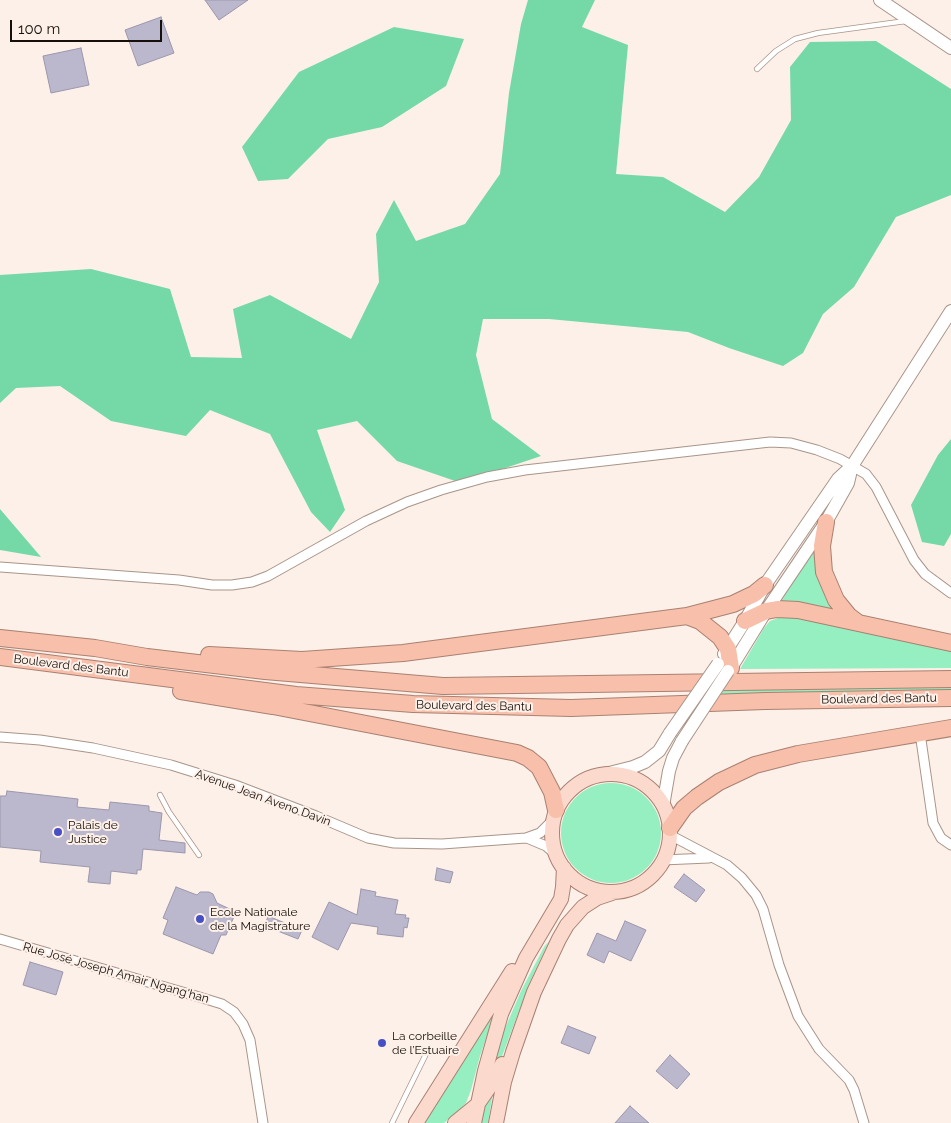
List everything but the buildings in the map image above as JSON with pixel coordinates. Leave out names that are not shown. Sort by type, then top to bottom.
[{"type":"highway","points":[[826,522],[822,546],[822,561],[827,581],[842,608],[859,623]]},
{"type":"highway","points":[[95,648],[311,659],[403,653],[687,616],[733,604],[754,594],[765,585]]},
{"type":"highway","points":[[745,621],[766,611],[777,609],[798,610],[951,643]]},
{"type":"highway","points":[[687,616],[700,622],[720,637],[728,649],[726,668]]},
{"type":"highway","name":"Boulevard des Bantu","points":[[0,638],[95,648],[147,657],[265,671],[443,686],[951,679]]},
{"type":"highway","name":"Boulevard des Bantu","points":[[0,657],[296,695],[413,704],[571,708],[765,701],[951,698]]},
{"type":"highway","points":[[22,660],[72,673],[273,706],[517,753],[528,758],[539,767],[552,792],[555,815]]},
{"type":"highway","points":[[670,832],[684,808],[697,797],[719,782],[755,765],[798,754],[951,728]]},
{"type":"main road","points":[[496,1123],[508,1067],[534,992],[559,939],[576,914],[589,902],[634,886],[648,878],[662,860],[668,846],[670,832],[663,806],[657,796],[639,781],[628,777],[605,774],[580,783],[566,795],[555,815],[552,838],[556,855],[564,868],[577,881],[602,890],[620,890]]},
{"type":"main road","points":[[416,1123],[528,947],[561,899],[564,887],[564,868]]},
{"type":"main road","points":[[474,1123],[488,1056],[501,1014],[526,958],[548,919]]},
{"type":"main road","points":[[455,1123],[477,1105],[499,1073],[522,1011],[534,992]]},
{"type":"street","points":[[880,0],[951,48]]},
{"type":"street","points":[[728,649],[765,585],[838,479],[852,466],[951,311]]},
{"type":"street","points":[[0,567],[179,580],[212,585],[252,582],[268,576],[366,521],[407,502],[487,477],[525,470],[770,442],[791,443],[817,450],[866,474],[874,482],[910,553],[925,574],[951,593]]},
{"type":"street","points":[[663,806],[669,771],[682,741],[726,668],[826,522],[848,483],[852,466]]},
{"type":"street","points":[[605,774],[645,762],[659,751],[670,733],[726,668]]},
{"type":"street","points":[[920,733],[933,823],[941,838],[951,845]]},
{"type":"street","name":"Avenue Jean Aveno Davin","points":[[0,737],[40,740],[93,748],[171,765],[236,785],[368,838],[394,843],[442,844],[526,838]]},
{"type":"street","points":[[526,838],[540,832],[555,815]]},
{"type":"street","points":[[670,832],[712,858],[722,862],[734,871],[756,895],[763,909],[798,1016],[820,1049],[849,1080],[864,1123]]},
{"type":"street","points":[[526,838],[546,846],[556,855]]},
{"type":"street","points":[[662,860],[712,858]]},
{"type":"street","name":"Rue José Joseph Amair Ngang'han","points":[[0,939],[222,1004],[234,1012],[243,1024],[250,1040],[264,1123]]},
{"type":"lane","points":[[758,69],[776,51],[795,38],[910,20]]},
{"type":"lane","points":[[160,795],[198,855]]},
{"type":"lane","points":[[392,1123],[426,1054]]},
{"type":"green space","points":[[528,0],[595,0],[582,27],[628,45],[616,174],[663,177],[725,212],[759,177],[791,120],[790,67],[810,42],[876,41],[951,89],[951,195],[896,217],[854,287],[823,314],[803,353],[783,366],[688,332],[549,319],[483,319],[476,355],[492,419],[541,456],[461,483],[397,461],[357,421],[317,430],[345,510],[330,532],[311,512],[270,434],[210,410],[186,436],[111,421],[60,386],[16,388],[0,403],[0,275],[91,269],[170,289],[191,357],[242,358],[233,309],[270,295],[351,339],[379,282],[376,234],[394,200],[416,241],[465,224],[500,174],[509,93],[521,24]]},
{"type":"green space","points":[[394,27],[464,39],[446,86],[382,127],[328,139],[288,179],[258,181],[242,147],[299,72]]},
{"type":"green space","points":[[951,439],[951,534],[944,546],[922,542],[911,505],[938,455]]},
{"type":"green space","points":[[0,509],[41,557],[0,550]]},
{"type":"green space","points":[[816,547],[841,614],[780,603]]},
{"type":"green space","points":[[786,615],[951,650],[951,668],[740,669],[764,628],[770,621]]},
{"type":"green space","points":[[951,685],[951,693],[715,696],[721,687]]},
{"type":"green space","points":[[601,783],[621,783],[630,786],[647,797],[658,814],[661,823],[661,843],[658,852],[647,869],[630,880],[621,883],[601,883],[583,875],[569,861],[561,843],[561,823],[569,805],[583,791]]},
{"type":"green space","points":[[549,941],[529,984],[498,1067],[492,1069],[503,1033],[521,991]]},
{"type":"green space","points":[[493,1013],[494,1015],[466,1103],[444,1123],[424,1123]]},
{"type":"green space","points":[[493,1092],[488,1123],[481,1123],[486,1099]]},
{"type":"place","name":"Palais de Justice","points":[[58,832]]},
{"type":"place","name":"Ecole Nationale de la Magistrature","points":[[200,919]]},
{"type":"place","name":"La corbeille de l’Estuaire","points":[[382,1043]]}]
